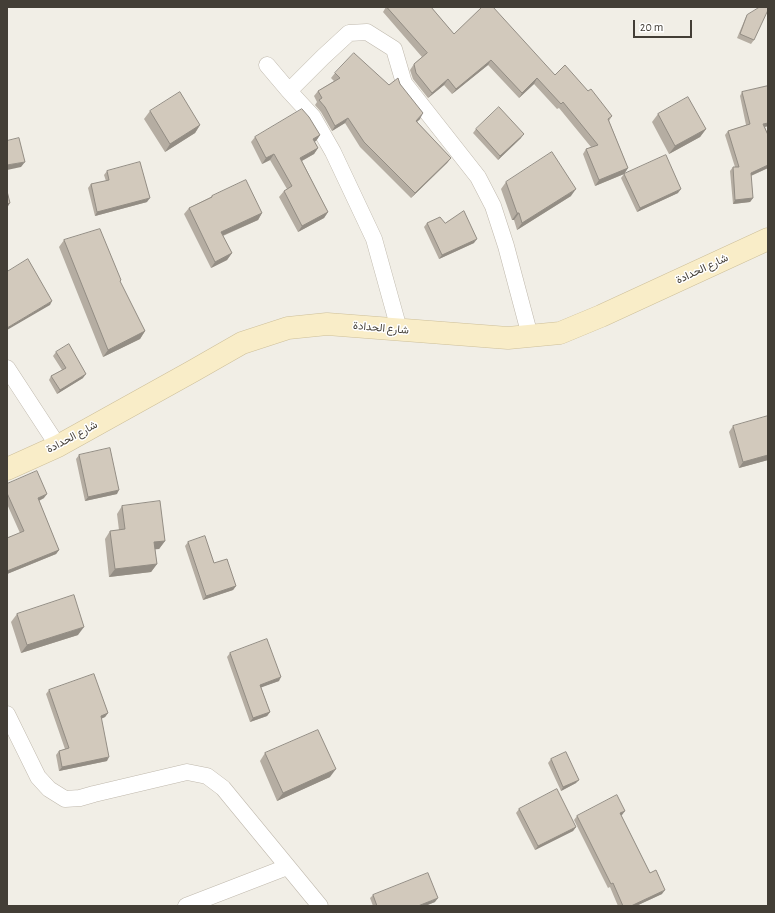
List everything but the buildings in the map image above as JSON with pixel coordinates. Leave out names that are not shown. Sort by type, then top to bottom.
[{"type":"street","points":[[289,91],[350,32],[367,32],[394,49],[404,83],[478,177],[493,206],[506,246],[530,336]]},
{"type":"street","points":[[267,65],[313,117],[333,152],[374,239],[399,329]]},
{"type":"street","name":"شارع الحدادة","points":[[7,469],[58,446],[242,343],[288,328],[327,324],[508,338],[560,333],[601,316],[768,239]]},
{"type":"street","points":[[7,368],[58,446]]},
{"type":"street","points":[[7,714],[38,777],[48,790],[65,799],[80,798],[187,772],[207,776],[223,788],[320,906]]},
{"type":"street","points":[[186,906],[288,867]]}]
